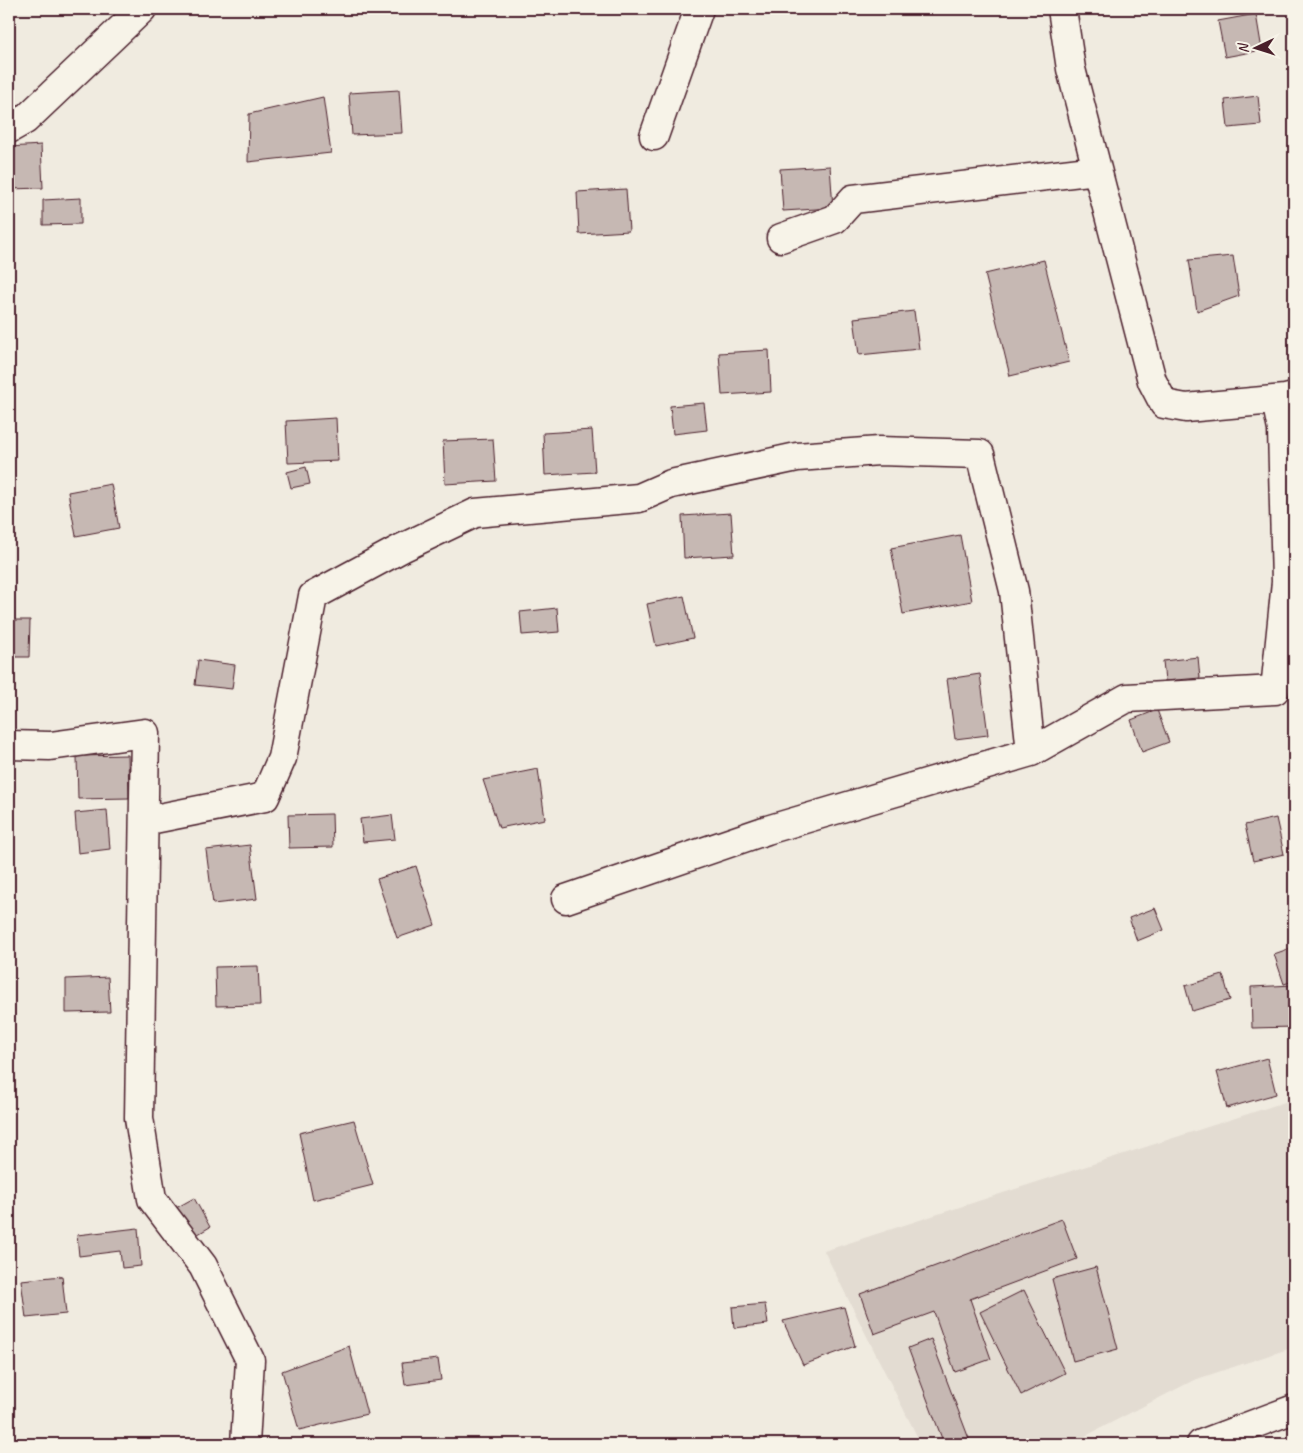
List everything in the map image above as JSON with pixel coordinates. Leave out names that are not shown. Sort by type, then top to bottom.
[{"type":"street","points":[[9,129],[25,120],[142,9]]},
{"type":"street","points":[[654,136],[700,9]]},
{"type":"street","points":[[566,899],[767,830],[1031,752],[1127,698],[1275,690],[1286,582],[1282,430],[1285,398],[1186,408],[1164,404],[1152,381],[1097,170],[1071,69],[1062,9]]},
{"type":"street","points":[[781,238],[835,219],[853,199],[1097,170]]},
{"type":"street","points":[[144,821],[265,797],[282,758],[313,596],[402,548],[475,512],[639,498],[671,484],[797,457],[879,451],[980,454],[1014,591],[1031,752]]},
{"type":"street","points":[[9,745],[50,746],[145,733],[139,1118],[152,1199],[203,1266],[250,1360],[245,1444]]},
{"type":"street","points":[[1201,1444],[1294,1408]]},
{"type":"shaded area","points":[[1294,1100],[1294,1347],[1194,1380],[1070,1444],[921,1444],[824,1251]]},
{"type":"building","points":[[1256,14],[1262,50],[1225,57],[1218,21]]},
{"type":"building","points":[[399,90],[402,133],[352,135],[349,93]]},
{"type":"building","points":[[1258,96],[1261,125],[1228,128],[1225,100]]},
{"type":"building","points":[[323,97],[331,153],[248,162],[249,114]]},
{"type":"building","points":[[41,145],[43,188],[9,189],[9,147]]},
{"type":"building","points":[[830,166],[833,208],[783,211],[780,169]]},
{"type":"building","points":[[626,189],[629,231],[579,234],[577,192]]},
{"type":"building","points":[[81,198],[81,224],[43,225],[43,200]]},
{"type":"building","points":[[1233,256],[1239,296],[1197,311],[1189,260]]},
{"type":"building","points":[[1044,260],[1069,362],[1010,376],[985,274]]},
{"type":"building","points":[[914,311],[919,349],[859,355],[854,318]]},
{"type":"building","points":[[769,350],[771,392],[722,395],[719,353]]},
{"type":"building","points":[[704,403],[707,430],[673,434],[670,406]]},
{"type":"building","points":[[336,418],[338,461],[288,463],[286,421]]},
{"type":"building","points":[[592,430],[595,472],[545,475],[543,433]]},
{"type":"building","points":[[493,439],[496,481],[445,484],[443,441]]},
{"type":"building","points":[[306,467],[310,484],[291,488],[287,472]]},
{"type":"building","points":[[9,481],[12,481],[14,524],[9,524]]},
{"type":"building","points":[[111,484],[119,528],[76,536],[68,492]]},
{"type":"building","points":[[731,513],[734,555],[684,558],[682,516]]},
{"type":"building","points":[[960,535],[972,601],[903,614],[891,548]]},
{"type":"building","points":[[684,596],[693,638],[656,646],[647,604]]},
{"type":"building","points":[[557,608],[559,632],[522,635],[520,612]]},
{"type":"building","points":[[11,620],[30,620],[29,657],[10,657]]},
{"type":"building","points":[[1198,657],[1200,678],[1165,681],[1163,661]]},
{"type":"building","points":[[198,660],[235,665],[232,689],[195,685]]},
{"type":"building","points":[[980,674],[988,735],[955,739],[947,679]]},
{"type":"building","points":[[1157,710],[1169,742],[1142,752],[1131,720]]},
{"type":"building","points":[[128,755],[129,798],[78,799],[77,756]]},
{"type":"building","points":[[538,769],[545,819],[499,828],[483,780]]},
{"type":"building","points":[[107,810],[110,849],[78,853],[75,813]]},
{"type":"building","points":[[332,814],[333,847],[289,848],[288,815]]},
{"type":"building","points":[[392,815],[395,839],[363,842],[360,819]]},
{"type":"building","points":[[1276,818],[1284,854],[1253,861],[1245,825]]},
{"type":"building","points":[[250,845],[257,899],[213,904],[206,850]]},
{"type":"building","points":[[416,866],[435,925],[397,938],[377,879]]},
{"type":"building","points":[[1155,908],[1164,930],[1137,941],[1129,918]]},
{"type":"building","points":[[1294,947],[1294,981],[1284,984],[1274,954]]},
{"type":"building","points":[[258,966],[260,1005],[216,1006],[215,967]]},
{"type":"building","points":[[1223,975],[1230,1000],[1192,1011],[1185,986]]},
{"type":"building","points":[[108,977],[110,1012],[66,1013],[66,979]]},
{"type":"building","points":[[1294,985],[1294,1027],[1252,1028],[1251,987]]},
{"type":"building","points":[[1267,1058],[1276,1094],[1227,1108],[1217,1072]]},
{"type":"building","points":[[354,1120],[373,1185],[313,1200],[299,1133]]},
{"type":"building","points":[[194,1198],[210,1227],[193,1237],[176,1208]]},
{"type":"building","points":[[1062,1219],[1077,1259],[970,1299],[991,1359],[955,1372],[934,1312],[874,1334],[860,1294]]},
{"type":"building","points":[[138,1228],[141,1266],[122,1268],[120,1251],[79,1256],[77,1235]]},
{"type":"building","points":[[1096,1267],[1118,1349],[1073,1361],[1052,1279]]},
{"type":"building","points":[[62,1276],[66,1314],[26,1318],[21,1280]]},
{"type":"building","points":[[1024,1290],[1065,1373],[1021,1395],[980,1312]]},
{"type":"building","points":[[765,1304],[768,1324],[734,1328],[732,1307]]},
{"type":"building","points":[[844,1307],[855,1346],[803,1365],[783,1321]]},
{"type":"building","points":[[931,1339],[971,1444],[944,1444],[908,1348]]},
{"type":"building","points":[[349,1346],[367,1414],[299,1430],[282,1371]]},
{"type":"building","points":[[438,1359],[441,1380],[405,1385],[402,1363]]}]
